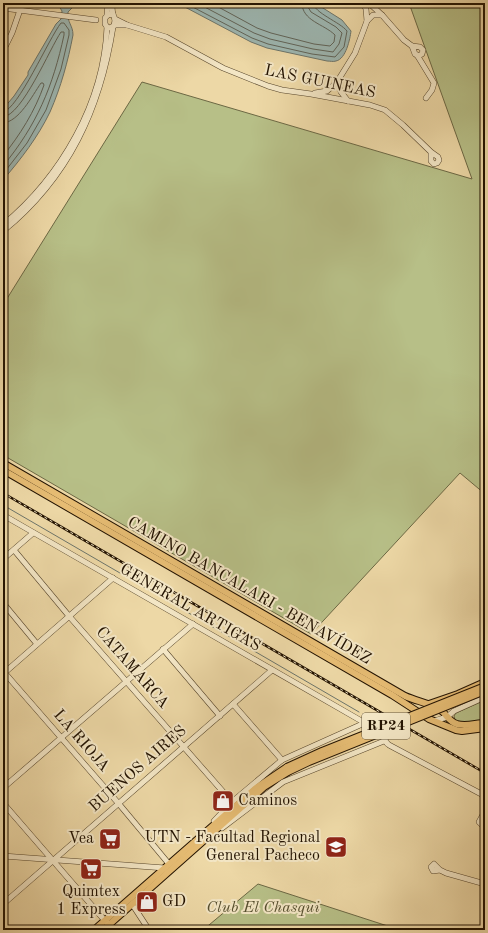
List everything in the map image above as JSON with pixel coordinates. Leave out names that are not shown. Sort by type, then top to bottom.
[{"type":"main road","name":"CAMINO BANCALARI - BENAVÍDEZ","points":[[3,464],[405,696],[429,704],[442,711],[452,723],[460,725],[485,723]]},
{"type":"main road","name":"CAMINO BANCALARI - BENAVÍDEZ","points":[[3,470],[392,695],[434,721],[459,731],[485,728]]},
{"type":"main road","points":[[421,714],[429,704],[458,694],[485,682]]},
{"type":"main road","name":"RP24","points":[[94,930],[132,904],[199,842],[264,787],[288,770],[322,751],[485,686]]},
{"type":"main road","name":"RP24","points":[[288,770],[485,690]]},
{"type":"main road","name":"RP24","points":[[103,930],[106,923],[167,866],[199,842]]},
{"type":"street","points":[[95,98],[103,58],[108,3]]},
{"type":"street","points":[[3,230],[28,205],[67,155],[95,98],[108,59],[114,26],[112,3]]},
{"type":"street","points":[[364,3],[367,21]]},
{"type":"street","points":[[369,3],[404,40],[412,46],[422,49],[422,54],[416,55]]},
{"type":"street","points":[[3,8],[96,20],[106,26]]},
{"type":"street","points":[[3,51],[12,33],[20,10]]},
{"type":"street","points":[[312,94],[327,91],[338,82],[355,53],[367,21],[373,15],[382,15]]},
{"type":"street","points":[[96,20],[106,16],[114,17]]},
{"type":"street","name":"LAS GUINEAS","points":[[114,17],[127,25],[166,37],[224,68],[252,80],[282,90],[312,94],[379,108],[390,113],[431,152]]},
{"type":"street","name":"LAS GUINEAS","points":[[106,26],[110,29],[114,26],[127,25]]},
{"type":"street","points":[[412,46],[414,52],[434,82],[432,90],[426,98]]},
{"type":"street","points":[[338,82],[341,92],[349,101]]},
{"type":"street","points":[[3,224],[28,205]]},
{"type":"street","name":"GENERAL ARTIGAS","points":[[3,515],[365,723],[377,728],[380,730],[384,741]]},
{"type":"street","points":[[3,559],[33,533]]},
{"type":"street","name":"CATAMARCA","points":[[14,550],[69,616],[232,802]]},
{"type":"street","points":[[3,673],[113,578]]},
{"type":"street","points":[[3,603],[38,644]]},
{"type":"street","points":[[3,788],[193,624]]},
{"type":"street","points":[[163,649],[220,716]]},
{"type":"street","name":"BUENOS AIRES","points":[[3,904],[272,670]]},
{"type":"street","name":"LA RIOJA","points":[[3,673],[119,804],[167,866]]},
{"type":"street","points":[[434,721],[447,717],[454,711],[485,697]]},
{"type":"street","points":[[233,704],[282,760]]},
{"type":"street","points":[[199,842],[232,802],[282,760],[365,723]]},
{"type":"street","points":[[199,842],[283,782],[384,741],[485,795]]},
{"type":"street","points":[[3,803],[52,862],[106,923]]},
{"type":"street","points":[[484,813],[480,822],[485,826]]},
{"type":"street","points":[[3,856],[52,862]]},
{"type":"street","points":[[3,859],[167,866]]},
{"type":"street","points":[[440,870],[471,881],[485,884]]},
{"type":"street","points":[[132,904],[149,930]]},
{"type":"green space","points":[[409,3],[485,3],[485,494],[460,473],[311,634],[3,455],[3,305],[142,82],[472,179]]},
{"type":"green space","points":[[485,700],[485,721],[460,722],[455,720],[454,716],[456,713]]},
{"type":"green space","name":"Club El Chasqui","points":[[258,884],[400,930],[203,930]]},
{"type":"water","points":[[57,3],[75,3],[68,12],[68,19],[73,35],[64,74],[54,103],[40,130],[29,148],[3,180],[3,109],[28,75],[28,72],[56,24],[61,19],[62,11]]},
{"type":"water","points":[[171,3],[315,3],[342,20],[351,31],[347,48],[342,57],[336,61],[327,61],[267,48],[251,42],[183,6]]},
{"type":"waterway","points":[[3,505],[359,712]]},
{"type":"railway","points":[[3,493],[485,773]]},
{"type":"place","name":"Caminos","points":[[223,801]]},
{"type":"place","name":"Vea","points":[[110,839]]},
{"type":"place","name":"UTN - Facultad Regional General Pacheco","points":[[336,847]]},
{"type":"place","name":"Quimtex 1 Express","points":[[91,869]]},
{"type":"place","name":"GD","points":[[147,902]]}]
